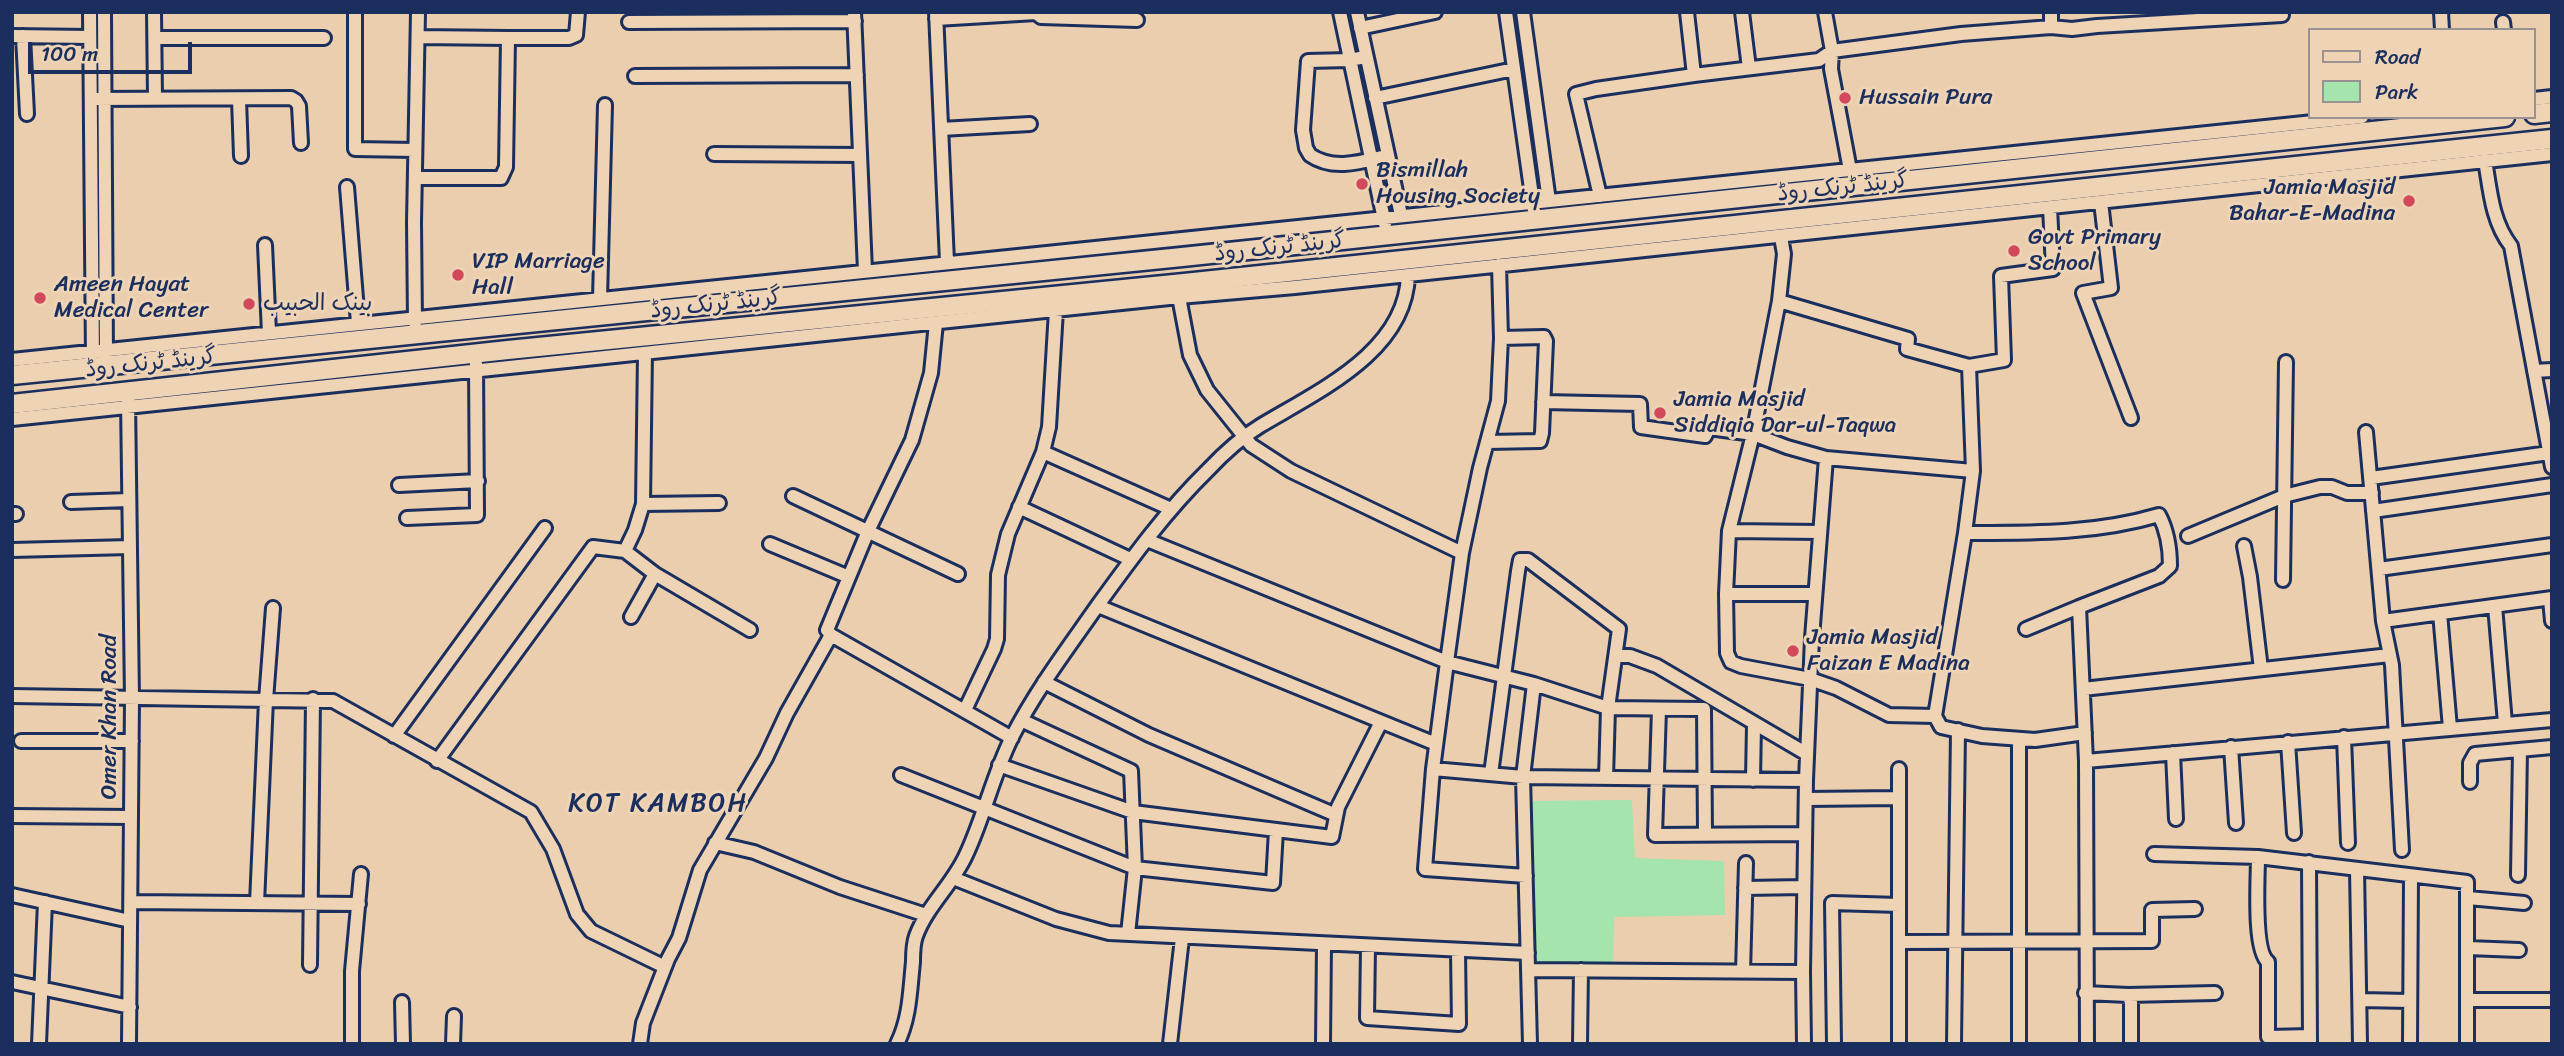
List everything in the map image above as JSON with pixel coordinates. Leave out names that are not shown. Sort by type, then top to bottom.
[{"type":"highway","name":"گرینڈ ٹرنک روڈ","points":[[12,375],[99,359],[415,326],[506,325],[1221,253],[1385,225],[2026,169],[2044,159],[2404,123],[2478,119]]},
{"type":"highway","name":"گرینڈ ٹرنک روڈ","points":[[12,404],[127,399],[475,362],[508,350],[541,355],[1181,290],[2030,201],[2552,139]]},
{"type":"highway","points":[[2026,169],[2030,201]]},
{"type":"highway","points":[[1181,290],[1182,257]]},
{"type":"highway","points":[[506,325],[508,350]]},
{"type":"street","points":[[90,12],[97,99]]},
{"type":"street","points":[[99,359],[97,99],[104,12]]},
{"type":"street","points":[[154,12],[155,98]]},
{"type":"street","points":[[355,12],[355,149],[415,150]]},
{"type":"street","points":[[415,326],[418,12]]},
{"type":"street","points":[[418,37],[569,38],[576,35],[578,12]]},
{"type":"street","points":[[1339,12],[1385,225]]},
{"type":"street","points":[[1357,12],[1401,215]]},
{"type":"street","points":[[1360,28],[1433,12]]},
{"type":"street","points":[[1506,12],[1534,211]]},
{"type":"street","points":[[1523,12],[1549,201]]},
{"type":"street","points":[[1687,12],[1694,75]]},
{"type":"street","points":[[1742,12],[1749,68]]},
{"type":"street","points":[[1825,12],[1832,51],[1831,69],[1850,170]]},
{"type":"street","points":[[2051,12],[2051,27]]},
{"type":"street","points":[[947,262],[936,16],[1037,13],[1041,18],[1137,20]]},
{"type":"street","points":[[629,22],[855,16],[865,271]]},
{"type":"street","points":[[1600,196],[1576,94],[1694,75],[1819,60],[1832,51],[1961,34],[2051,27],[2072,29],[2207,16],[2282,16]]},
{"type":"street","points":[[27,114],[18,36],[90,37]]},
{"type":"street","points":[[155,38],[324,37]]},
{"type":"street","points":[[415,178],[501,178],[505,173],[508,38]]},
{"type":"street","points":[[1366,57],[1308,61],[1304,141],[1310,155],[1327,164],[1387,156]]},
{"type":"street","points":[[1375,98],[1514,69]]},
{"type":"street","points":[[635,76],[857,75]]},
{"type":"street","points":[[97,99],[291,98],[296,101],[301,143]]},
{"type":"street","points":[[239,99],[241,156]]},
{"type":"street","points":[[600,299],[605,105]]},
{"type":"street","points":[[12,360],[99,359],[269,333],[358,323],[415,326],[600,299],[947,262],[1219,234],[1385,225],[1401,215],[1534,211],[1549,201],[1850,170],[2044,159],[2347,119]]},
{"type":"street","points":[[941,130],[1030,124]]},
{"type":"street","points":[[714,154],[860,155]]},
{"type":"street","points":[[407,518],[474,517],[478,511],[475,362],[541,355],[645,353],[675,342],[936,323],[1056,310],[1181,290],[1408,275],[1781,237],[2030,201],[2050,207],[2552,154]]},
{"type":"street","points":[[2371,478],[2550,460],[2548,429],[2534,371],[2511,246],[2501,234],[2485,160]]},
{"type":"street","points":[[348,187],[358,323]]},
{"type":"street","points":[[2101,202],[2110,288],[2083,293],[2131,418]]},
{"type":"street","points":[[1779,301],[1908,339],[1907,349],[1969,366],[2004,360],[2001,276],[2053,269],[2050,207]]},
{"type":"street","points":[[1219,234],[1221,253]]},
{"type":"street","points":[[1781,237],[1784,254],[1779,301],[1753,434],[1729,531],[1727,653],[1731,662],[1741,667],[1810,679],[1836,688],[1889,715],[1935,716]]},
{"type":"street","points":[[265,245],[269,333]]},
{"type":"street","points":[[1063,250],[1064,269]]},
{"type":"street","points":[[1499,265],[1501,338],[1498,401],[1462,553],[1433,769],[1425,869],[1526,876]]},
{"type":"street","points":[[897,1044],[906,1027],[915,938],[926,915],[966,855],[999,765],[1012,738],[1068,644],[1130,559],[1209,468],[1258,427],[1334,383],[1360,362],[1389,331],[1408,293],[1408,275]]},
{"type":"street","points":[[1181,290],[1190,355],[1207,390],[1251,445],[1291,471],[1462,553]]},
{"type":"street","points":[[965,710],[997,639],[998,575],[1008,534],[1043,452],[1049,427],[1056,310]]},
{"type":"street","points":[[936,323],[931,373],[912,440],[868,531],[827,630],[831,635],[1012,738]]},
{"type":"street","points":[[1487,442],[1540,440],[1546,341],[1544,337],[1501,338]]},
{"type":"street","points":[[625,551],[643,504],[645,353]]},
{"type":"street","points":[[2283,580],[2286,362]]},
{"type":"street","points":[[1969,366],[1973,471],[1935,716],[1941,727],[1982,736],[2035,740],[2085,733]]},
{"type":"street","points":[[2534,371],[2552,370]]},
{"type":"street","points":[[12,419],[127,399]]},
{"type":"street","name":"Omer Khan Road","points":[[127,399],[132,699],[130,1044]]},
{"type":"street","points":[[1543,402],[1640,404],[1641,427],[1705,436],[1709,428],[1753,434],[1826,458],[1973,471]]},
{"type":"street","points":[[2366,432],[2384,621],[2390,655],[2402,850]]},
{"type":"street","points":[[1043,452],[1171,509]]},
{"type":"street","points":[[1804,1044],[1806,780],[1815,594],[1826,458]]},
{"type":"street","points":[[399,485],[478,481]]},
{"type":"street","points":[[2373,510],[2552,485]]},
{"type":"street","points":[[2188,536],[2284,496],[2320,486],[2347,493],[2372,492]]},
{"type":"street","points":[[793,496],[958,574]]},
{"type":"street","points":[[71,502],[129,500]]},
{"type":"street","points":[[643,504],[719,503]]},
{"type":"street","points":[[1019,507],[1130,559]]},
{"type":"street","points":[[1965,533],[2060,533],[2131,523],[2159,515],[2166,528],[2170,566],[2159,576],[2026,629]]},
{"type":"street","points":[[394,736],[545,528]]},
{"type":"street","points":[[1729,531],[1821,532]]},
{"type":"street","points":[[1147,540],[1447,662],[1534,684],[1608,708],[1704,709],[1705,834]]},
{"type":"street","points":[[770,544],[849,577]]},
{"type":"street","points":[[2379,569],[2552,545]]},
{"type":"street","points":[[2244,546],[2261,669]]},
{"type":"street","points":[[12,550],[130,547]]},
{"type":"street","points":[[437,761],[593,547],[625,551],[654,574],[750,630]]},
{"type":"street","points":[[1492,774],[1520,560],[1528,560],[1619,629],[1608,708],[1606,778]]},
{"type":"street","points":[[631,617],[654,574]]},
{"type":"street","points":[[1726,594],[1815,594]]},
{"type":"street","points":[[2384,621],[2551,599],[2552,621]]},
{"type":"street","points":[[1098,606],[1436,744]]},
{"type":"street","points":[[2495,606],[2505,723]]},
{"type":"street","points":[[2079,607],[2086,761],[2087,1044]]},
{"type":"street","points":[[257,903],[265,700],[273,608]]},
{"type":"street","points":[[2440,613],[2450,728]]},
{"type":"street","points":[[640,1044],[643,1023],[679,938],[700,870],[766,758],[787,713],[831,635]]},
{"type":"street","points":[[2083,689],[2390,655]]},
{"type":"street","points":[[1616,656],[1630,656],[1657,666],[1807,754]]},
{"type":"street","points":[[1044,682],[1150,735],[1336,816]]},
{"type":"street","points":[[1530,1044],[1523,777],[1534,684]]},
{"type":"street","points":[[12,696],[333,701],[531,812],[553,849],[577,914],[583,923],[591,930],[665,967]]},
{"type":"street","points":[[310,965],[313,699]]},
{"type":"street","points":[[1659,709],[1655,835],[1805,834]]},
{"type":"street","points":[[1021,720],[1131,771],[1135,868],[1128,934]]},
{"type":"street","points":[[2086,761],[2552,720]]},
{"type":"street","points":[[999,765],[1133,812],[1332,836],[1338,807],[1381,722]]},
{"type":"street","points":[[1753,780],[1754,724]]},
{"type":"street","points":[[1954,1044],[1958,730]]},
{"type":"street","points":[[2344,737],[2348,843]]},
{"type":"street","points":[[2019,739],[2019,1044]]},
{"type":"street","points":[[22,741],[132,741]]},
{"type":"street","points":[[2288,742],[2294,833]]},
{"type":"street","points":[[2231,747],[2236,823]]},
{"type":"street","points":[[2470,782],[2470,763],[2475,754],[2552,747]]},
{"type":"street","points":[[2518,875],[2520,750]]},
{"type":"street","points":[[2173,753],[2176,819]]},
{"type":"street","points":[[1433,769],[1523,777],[1806,780]]},
{"type":"street","points":[[1899,769],[1899,1044]]},
{"type":"street","points":[[901,775],[1135,868],[1273,884],[1276,830]]},
{"type":"street","points":[[1806,799],[1899,798]]},
{"type":"street","points":[[12,816],[131,817]]},
{"type":"street","points":[[715,843],[754,852],[840,887],[926,915]]},
{"type":"street","points":[[2154,854],[2258,857],[2467,882],[2467,1044]]},
{"type":"street","points":[[2258,857],[2259,946],[2264,960],[2268,962],[2268,1037],[2310,1040],[2309,862]]},
{"type":"street","points":[[1743,972],[1746,863]]},
{"type":"street","points":[[2357,869],[2360,1044]]},
{"type":"street","points":[[352,1044],[352,971],[361,874]]},
{"type":"street","points":[[2410,1044],[2411,876]]},
{"type":"street","points":[[953,878],[1056,919],[1109,933],[1528,953]]},
{"type":"street","points":[[1745,888],[1804,887]]},
{"type":"street","points":[[12,895],[130,921]]},
{"type":"street","points":[[2468,898],[2524,903]]},
{"type":"street","points":[[39,1044],[46,902]]},
{"type":"street","points":[[131,902],[359,904]]},
{"type":"street","points":[[1834,1044],[1832,903],[1899,905]]},
{"type":"street","points":[[1899,942],[2152,941],[2152,910],[2195,909]]},
{"type":"street","points":[[1170,1044],[1182,937]]},
{"type":"street","points":[[1323,1044],[1324,945]]},
{"type":"street","points":[[1368,947],[1367,1018],[1459,1024],[1458,951]]},
{"type":"street","points":[[2468,948],[2519,950]]},
{"type":"street","points":[[1529,970],[1803,972]]},
{"type":"street","points":[[1580,1044],[1581,970]]},
{"type":"street","points":[[12,982],[130,1007]]},
{"type":"street","points":[[2085,993],[2215,993]]},
{"type":"street","points":[[2128,995],[2131,1002],[2131,1044]]},
{"type":"street","points":[[2360,1000],[2410,1001]]},
{"type":"street","points":[[2467,1000],[2552,1000]]},
{"type":"street","points":[[402,1002],[402,1044]]},
{"type":"street","points":[[453,1044],[454,1016]]},
{"type":"green space","points":[[1632,800],[1635,858],[1724,861],[1725,915],[1614,917],[1613,971],[1529,970],[1524,801]]},
{"type":"place","name":"Hussain Pura","points":[[1845,98]]},
{"type":"place","name":"Bismillah Housing Society","points":[[1362,184]]},
{"type":"place","name":"Jamia Masjid Bahar-E-Madina","points":[[2409,201]]},
{"type":"place","name":"Govt Primary School","points":[[2014,251]]},
{"type":"place","name":"VIP Marriage Hall","points":[[458,275]]},
{"type":"place","name":"Ameen Hayat Medical Center","points":[[40,298]]},
{"type":"place","name":"بينک الحبيب","points":[[249,304]]},
{"type":"place","name":"Jamia Masjid Siddiqia Dar-ul-Taqwa","points":[[1660,413]]},
{"type":"place","name":"Jamia Masjid Faizan E Madina","points":[[1793,651]]},
{"type":"district","name":"KOT KAMBOH","points":[[658,804]]}]
